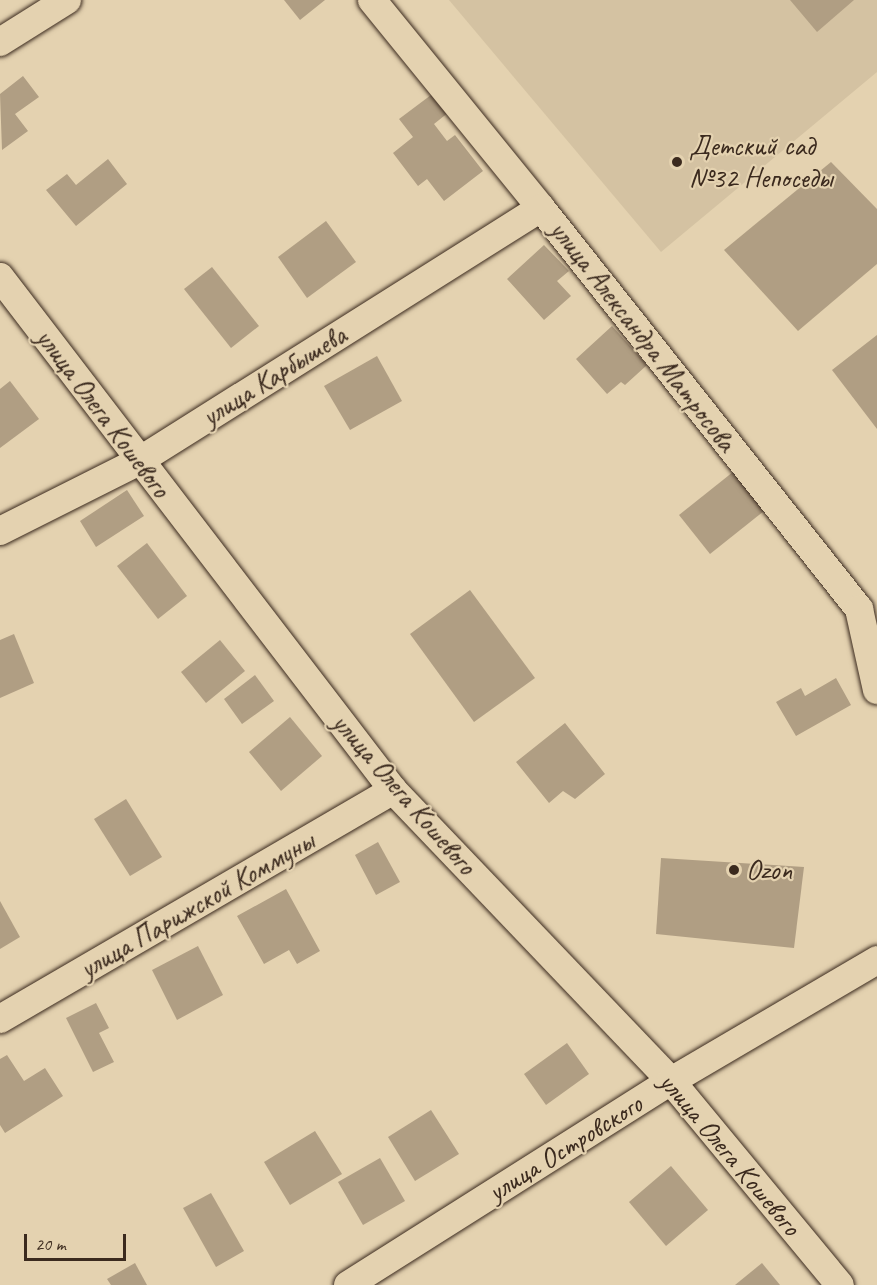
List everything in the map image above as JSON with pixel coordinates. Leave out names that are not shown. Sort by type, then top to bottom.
[{"type":"street","points":[[0,42],[67,0]]},
{"type":"street","name":"улица Александра Матросова","points":[[372,0],[541,208],[858,609],[874,687],[877,690]]},
{"type":"street","name":"улица Карбышева","points":[[0,531],[139,461],[541,208]]},
{"type":"street","name":"улица Олега Кошевого","points":[[0,277],[393,790],[671,1082],[840,1285]]},
{"type":"street","name":"улица Парижской Коммуны","points":[[0,1019],[393,790]]},
{"type":"street","name":"улица Островского","points":[[348,1285],[671,1082],[877,960]]},
{"type":"shaded area","name":"Детский сад №32 Непоседы","points":[[449,0],[877,0],[877,72],[661,252]]},
{"type":"building","points":[[284,0],[325,0],[300,20]]},
{"type":"building","points":[[790,0],[854,0],[817,32]]},
{"type":"building","points":[[23,76],[39,97],[15,114],[28,131],[2,150],[0,94]]},
{"type":"building","points":[[439,89],[454,108],[434,124],[447,141],[455,135],[483,171],[444,201],[427,179],[418,186],[393,153],[413,137],[399,119]]},
{"type":"building","points":[[108,159],[127,184],[76,226],[46,190],[67,174],[76,185]]},
{"type":"building","points":[[831,162],[877,209],[877,264],[798,331],[724,250]]},
{"type":"building","points":[[326,221],[356,262],[307,298],[278,257]]},
{"type":"building","points":[[544,245],[569,271],[557,281],[571,296],[544,320],[507,279]]},
{"type":"building","points":[[212,267],[259,326],[231,348],[184,289]]},
{"type":"building","points":[[612,326],[647,365],[625,385],[621,382],[607,394],[576,359]]},
{"type":"building","points":[[877,335],[877,429],[832,370]]},
{"type":"building","points":[[377,356],[402,401],[350,430],[324,386]]},
{"type":"building","points":[[10,381],[39,419],[0,448],[0,389]]},
{"type":"building","points":[[738,468],[769,507],[710,554],[679,515]]},
{"type":"building","points":[[127,490],[144,516],[96,547],[80,521]]},
{"type":"building","points":[[147,543],[187,596],[158,619],[117,566]]},
{"type":"building","points":[[470,590],[535,678],[474,722],[410,634]]},
{"type":"building","points":[[14,634],[34,683],[0,698],[0,640]]},
{"type":"building","points":[[220,640],[245,671],[206,703],[181,672]]},
{"type":"building","points":[[255,675],[274,701],[242,724],[224,699]]},
{"type":"building","points":[[836,678],[851,705],[796,736],[776,702],[801,688],[805,696]]},
{"type":"building","points":[[290,717],[322,756],[281,791],[249,752]]},
{"type":"building","points":[[565,723],[605,774],[575,799],[563,791],[549,803],[516,762]]},
{"type":"building","points":[[126,799],[162,857],[130,876],[94,819]]},
{"type":"building","points":[[378,842],[400,882],[376,895],[355,855]]},
{"type":"building","points":[[661,858],[804,867],[794,948],[656,934]]},
{"type":"building","points":[[286,889],[320,951],[297,964],[289,950],[264,964],[237,916]]},
{"type":"building","points":[[0,901],[20,937],[0,949]]},
{"type":"building","points":[[198,946],[223,995],[177,1020],[152,970]]},
{"type":"building","points":[[96,1003],[109,1028],[99,1033],[114,1062],[93,1072],[66,1018]]},
{"type":"building","points":[[567,1043],[589,1074],[546,1105],[524,1074]]},
{"type":"building","points":[[7,1055],[24,1081],[45,1068],[63,1096],[5,1133],[0,1125],[0,1059]]},
{"type":"building","points":[[431,1110],[459,1154],[415,1181],[388,1137]]},
{"type":"building","points":[[315,1131],[342,1174],[290,1205],[264,1162]]},
{"type":"building","points":[[380,1158],[405,1201],[363,1225],[338,1182]]},
{"type":"building","points":[[671,1166],[708,1210],[666,1246],[629,1202]]},
{"type":"building","points":[[211,1193],[244,1251],[216,1267],[183,1208]]},
{"type":"building","points":[[135,1263],[147,1285],[111,1285],[107,1279]]},
{"type":"building","points":[[762,1263],[780,1285],[735,1285]]},
{"type":"place","name":"Детский сад №32 Непоседы","points":[[677,162]]},
{"type":"place","name":"Ozon","points":[[734,870]]}]
